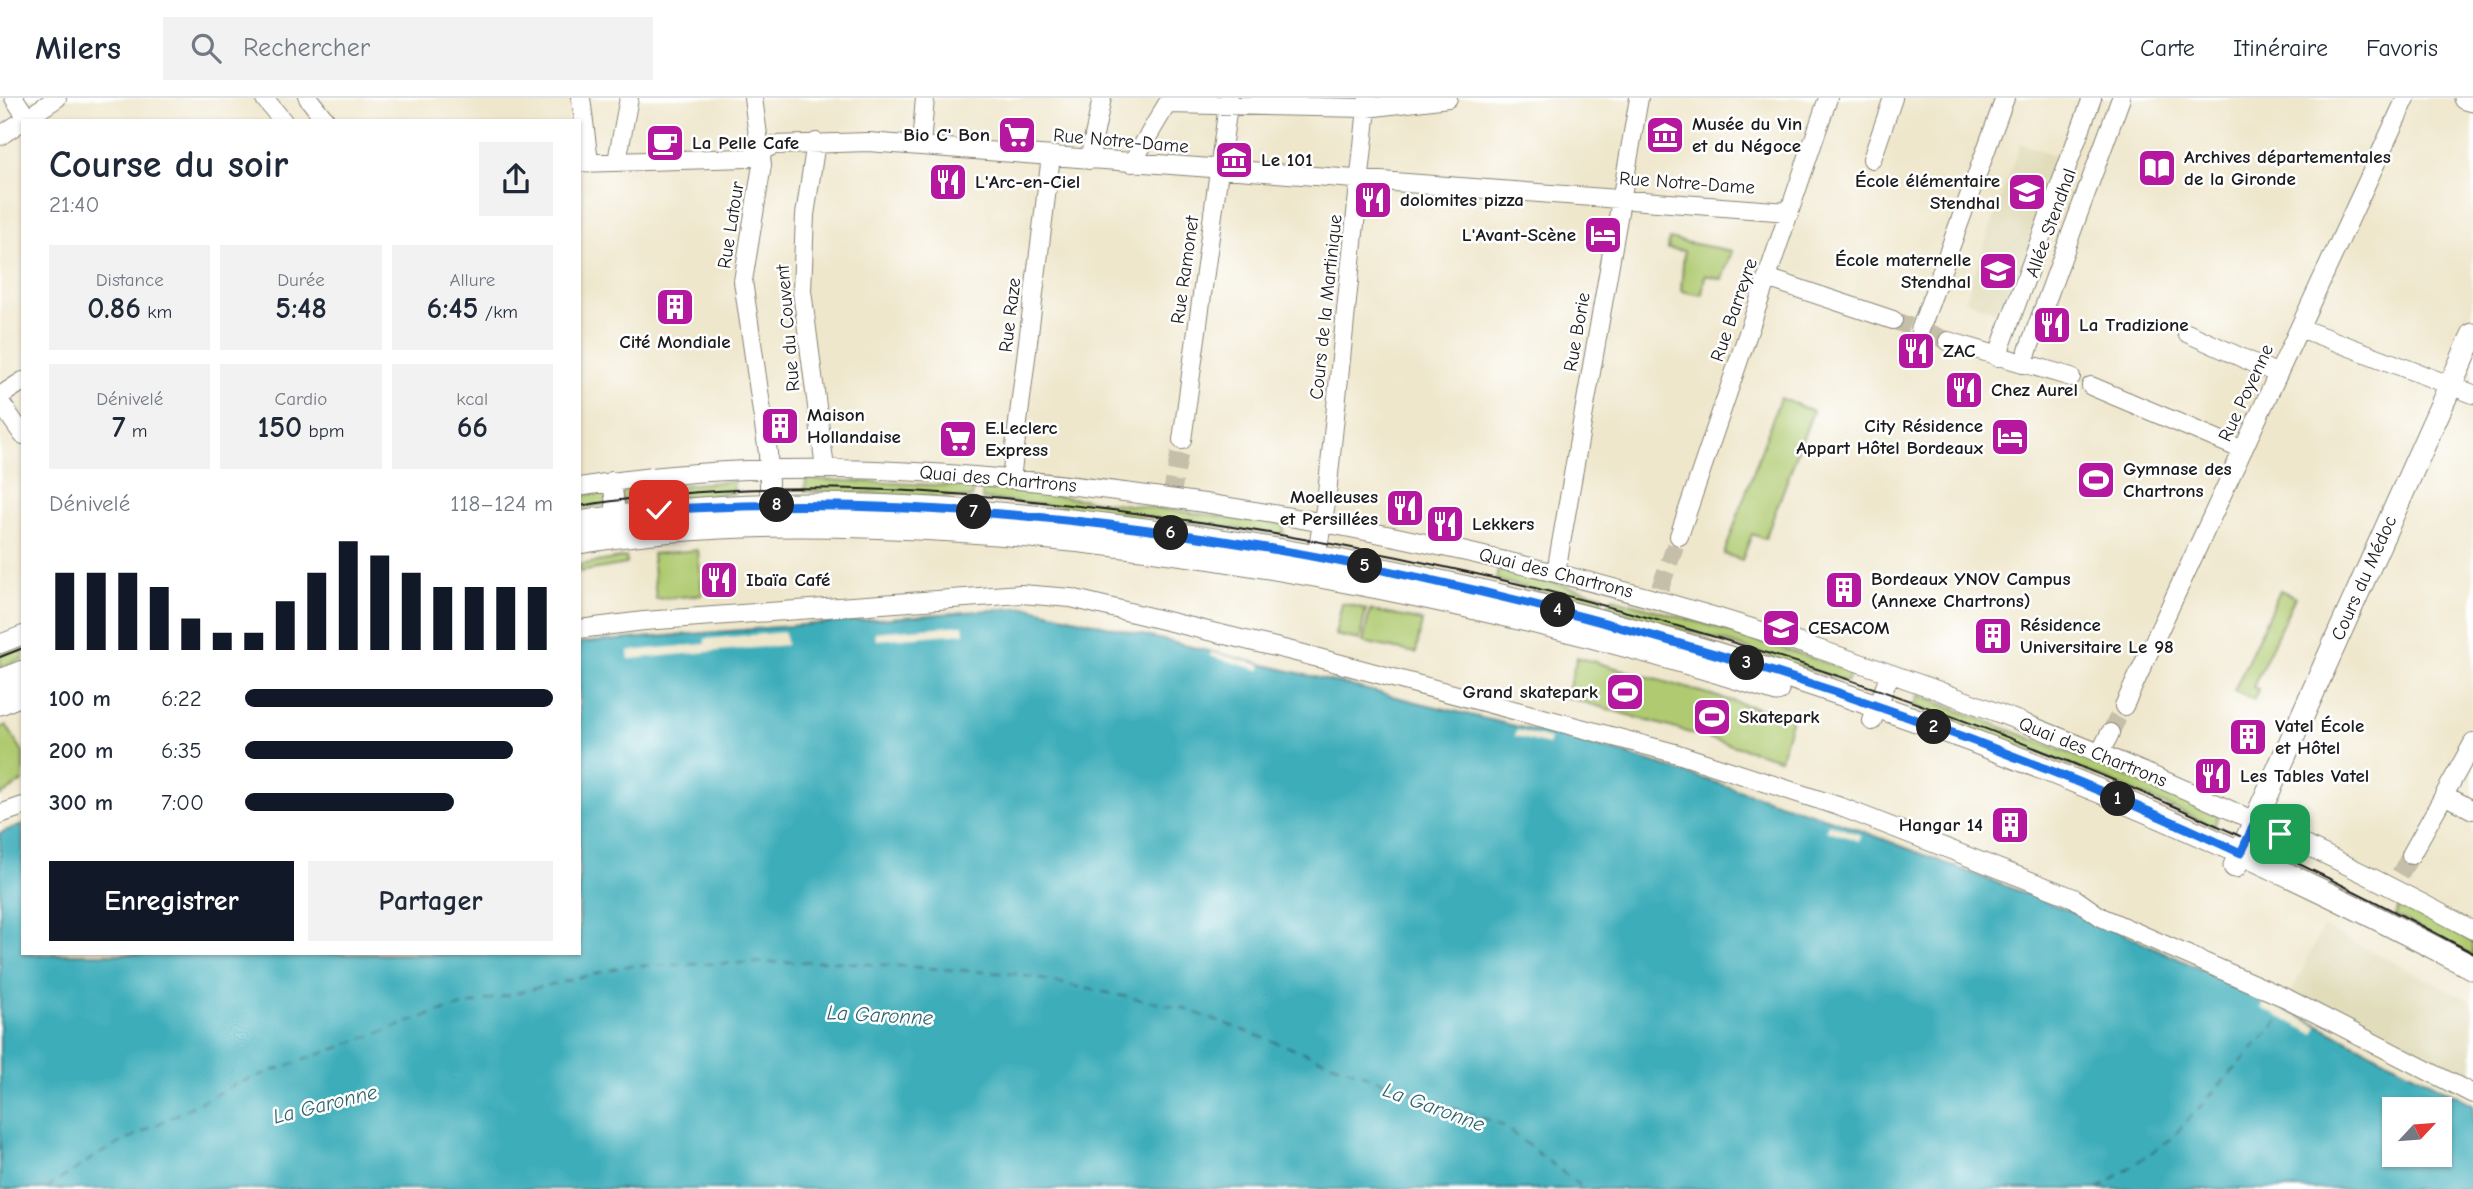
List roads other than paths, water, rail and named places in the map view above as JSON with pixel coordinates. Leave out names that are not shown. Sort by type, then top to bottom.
[{"type":"main road","points":[[2466,98],[2473,100]]},
{"type":"main road","name":"Cours du Médoc","points":[[2238,860],[2473,335]]},
{"type":"main road","points":[[581,541],[659,510],[770,515],[1012,534],[1166,552],[1314,565],[1875,714],[2130,819],[2238,860],[2473,968]]},
{"type":"main road","points":[[581,523],[618,526]]},
{"type":"main road","points":[[0,681],[21,673]]},
{"type":"main road","points":[[0,703],[21,694]]},
{"type":"main road","points":[[2238,860],[2473,982]]},
{"type":"street","points":[[14,98],[28,119],[57,98]]},
{"type":"street","points":[[264,98],[281,119]]},
{"type":"street","points":[[308,98],[324,119]]},
{"type":"street","points":[[581,98],[584,163]]},
{"type":"street","points":[[617,161],[629,98]]},
{"type":"street","name":"Rue Latour","points":[[753,98],[762,165],[743,281],[768,469],[770,515]]},
{"type":"street","points":[[921,145],[925,98]]},
{"type":"street","points":[[1089,160],[1102,98]]},
{"type":"street","points":[[1132,163],[1167,104],[1368,103],[1448,98]]},
{"type":"street","name":"Rue Borie","points":[[1556,572],[1639,98]]},
{"type":"street","name":"Rue Barreyre","points":[[1679,536],[1828,98]]},
{"type":"street","points":[[1872,159],[1893,98]]},
{"type":"street","points":[[1920,330],[2005,98]]},
{"type":"street","name":"Allée Stendhal","points":[[1997,357],[2092,98]]},
{"type":"street","name":"Allée Stendhal","points":[[2023,364],[2121,98]]},
{"type":"street","name":"Rue Poyenne","points":[[2124,706],[2406,98]]},
{"type":"street","name":"Rue Ramonet","points":[[1182,440],[1229,102]]},
{"type":"street","name":"Cours de la Martinique","points":[[1314,565],[1322,520],[1368,103]]},
{"type":"street","points":[[0,136],[21,123]]},
{"type":"street","name":"Rue Notre-Dame","points":[[584,163],[747,158],[774,145],[816,142],[921,145],[1789,212]]},
{"type":"street","name":"Rue du Couvent","points":[[816,142],[805,215],[802,291],[825,468]]},
{"type":"street","name":"Rue Raze","points":[[1011,480],[1051,156]]},
{"type":"street","points":[[1768,278],[1893,320]]},
{"type":"street","points":[[2300,328],[2473,394]]},
{"type":"street","points":[[2187,333],[2278,374]]},
{"type":"street","points":[[1948,341],[2071,377]]},
{"type":"street","points":[[0,396],[21,382]]},
{"type":"street","points":[[2091,386],[2243,450]]},
{"type":"street","points":[[0,402],[21,432]]},
{"type":"street","name":"Quai des Chartrons","points":[[581,487],[612,481],[768,469],[825,468],[1011,480],[1145,495],[1322,520],[1659,593],[1890,674],[2100,753],[2396,882],[2473,930]]},
{"type":"street","points":[[612,481],[618,526]]},
{"type":"street","points":[[581,629],[670,619],[1021,594],[1108,606],[1556,719],[1717,765],[1841,807],[2074,898],[2102,917],[2288,999],[2473,1094]]},
{"type":"street","points":[[0,644],[21,636]]},
{"type":"street","points":[[1875,714],[1890,674]]},
{"type":"street","points":[[2100,753],[2110,733]]},
{"type":"street","points":[[2411,855],[2473,743]]},
{"type":"street","points":[[2444,794],[2473,810]]},
{"type":"street","points":[[0,814],[21,807]]},
{"type":"water","name":"La Garonne","points":[[1028,607],[1613,750],[1836,821],[2099,922],[2287,1009],[2473,1104],[2473,1189],[0,1189],[0,833],[21,825],[21,955],[581,955],[581,643]]},
{"type":"tunnel","points":[[1893,320],[1911,327]]},
{"type":"tunnel","points":[[1929,333],[1948,341]]},
{"type":"tunnel","points":[[1171,498],[1182,440]]},
{"type":"tunnel","points":[[1660,588],[1679,536]]},
{"type":"tunnel","points":[[2110,733],[2124,706]]},
{"type":"tunnel","points":[[2400,874],[2411,855]]},
{"type":"tram line","points":[[581,506],[649,496],[790,488],[932,492],[1143,514],[1317,541],[1489,577],[1659,621],[1828,672],[1993,732],[2156,798],[2316,872],[2473,953]]},
{"type":"tram line","points":[[0,657],[21,649]]},
{"type":"place","name":"Bio C' Bon","points":[[1017,135]]},
{"type":"place","name":"Musée du Vin et du Négoce","points":[[1665,135]]},
{"type":"place","name":"La Pelle Cafe","points":[[665,143]]},
{"type":"place","name":"Le 101","points":[[1234,160]]},
{"type":"place","name":"Archives départementales de la Gironde","points":[[2157,168]]},
{"type":"place","name":"L'Arc-en-Ciel","points":[[948,182]]},
{"type":"place","name":"École élémentaire Stendhal","points":[[2027,192]]},
{"type":"place","name":"dolomites pizza","points":[[1373,200]]},
{"type":"place","name":"L'Avant-Scène","points":[[1603,235]]},
{"type":"place","name":"École maternelle Stendhal","points":[[1998,271]]},
{"type":"place","name":"Cité Mondiale","points":[[675,307]]},
{"type":"place","name":"La Tradizione","points":[[2052,325]]},
{"type":"place","name":"ZAC","points":[[1916,351]]},
{"type":"place","name":"Chez Aurel","points":[[1964,390]]},
{"type":"place","name":"Maison Hollandaise","points":[[780,426]]},
{"type":"place","name":"City Résidence Appart Hôtel Bordeaux","points":[[2010,437]]},
{"type":"place","name":"E.Leclerc Express","points":[[958,439]]},
{"type":"place","name":"Gymnase des Chartrons","points":[[2096,480]]},
{"type":"place","name":"Moelleuses et Persillées","points":[[1405,508]]},
{"type":"place","name":"Lekkers","points":[[1445,524]]},
{"type":"place","name":"Ibaïa Café","points":[[719,580]]},
{"type":"place","name":"Bordeaux YNOV Campus (Annexe Chartrons)","points":[[1844,590]]},
{"type":"place","name":"CESACOM","points":[[1781,628]]},
{"type":"place","name":"Résidence Universitaire Le 98","points":[[1993,636]]},
{"type":"place","name":"Grand skatepark","points":[[1625,692]]},
{"type":"place","name":"Skatepark","points":[[1712,717]]},
{"type":"place","name":"Vatel École et Hôtel","points":[[2248,737]]},
{"type":"place","name":"Les Tables Vatel","points":[[2213,776]]},
{"type":"place","name":"Hangar 14","points":[[2010,825]]}]
